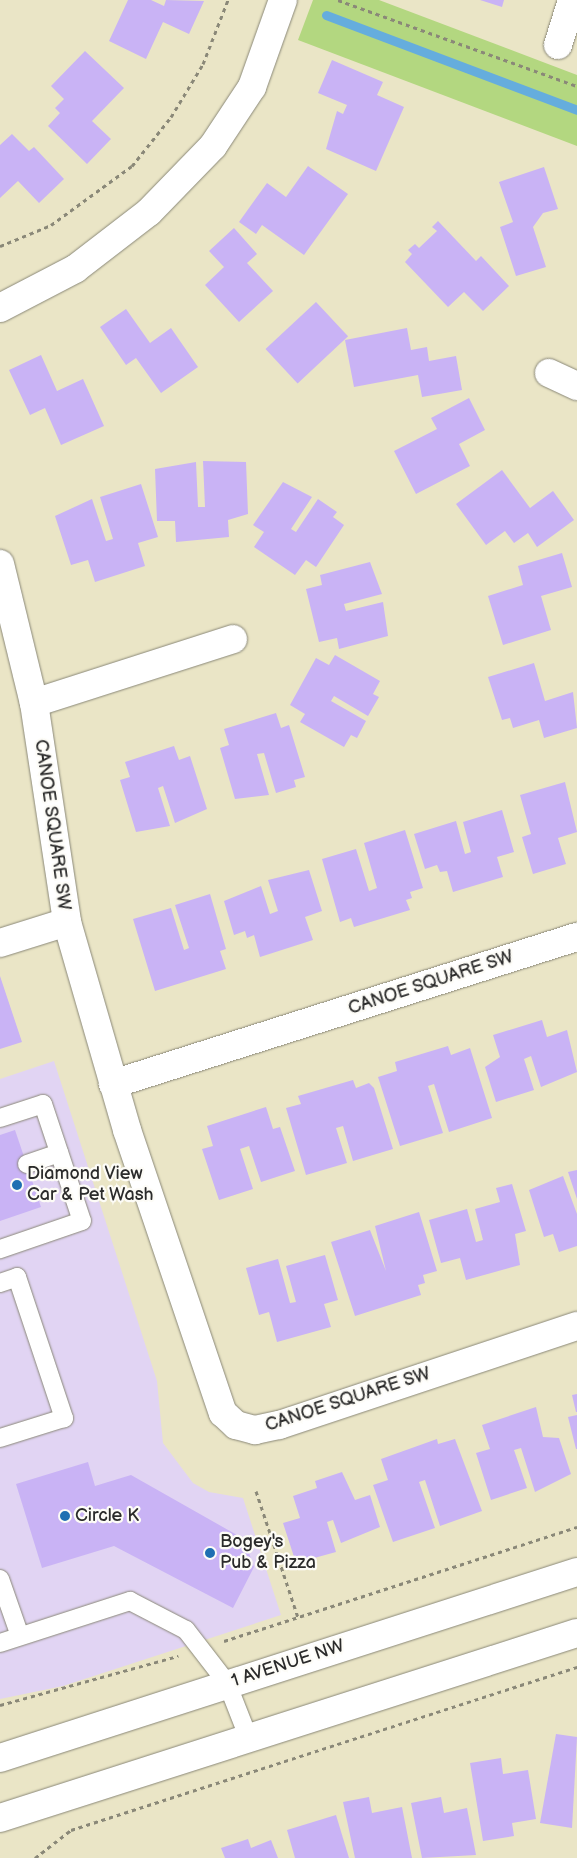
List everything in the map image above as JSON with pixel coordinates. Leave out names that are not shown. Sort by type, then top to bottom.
[{"type":"street","points":[[0,308],[75,270],[149,212],[213,146],[252,87],[283,0]]},
{"type":"street","points":[[558,45],[572,0]]},
{"type":"street","points":[[549,373],[577,386]]},
{"type":"street","name":"CANOE SQUARE SW","points":[[0,564],[34,703],[67,922],[113,1084],[213,1393],[223,1413],[236,1425],[255,1430],[279,1425],[577,1326]]},
{"type":"street","points":[[34,703],[233,639]]},
{"type":"street","points":[[0,943],[67,922]]},
{"type":"street","name":"CANOE SQUARE SW","points":[[113,1084],[577,936]]},
{"type":"street","name":"1 AVENUE NW","points":[[0,1758],[577,1572]]},
{"type":"street","points":[[0,1818],[577,1633]]},
{"type":"street","points":[[0,1745],[43,1744]]},
{"type":"street","points":[[0,1834],[71,1796]]},
{"type":"lane","points":[[0,1118],[43,1104],[82,1222],[0,1249]]},
{"type":"lane","points":[[27,1164],[59,1153]]},
{"type":"lane","points":[[0,1283],[17,1277],[64,1418],[0,1438]]},
{"type":"lane","points":[[0,1579],[20,1636]]},
{"type":"lane","points":[[0,1643],[130,1601],[186,1630],[227,1684],[250,1739]]},
{"type":"path","points":[[0,246],[51,225],[132,166],[171,117],[204,64],[228,0]]},
{"type":"path","points":[[338,0],[577,86]]},
{"type":"path","points":[[256,1491],[298,1617]]},
{"type":"path","points":[[0,1705],[201,1648],[577,1527]]},
{"type":"path","points":[[35,1858],[71,1830],[577,1667]]},
{"type":"shaded area","points":[[54,1061],[157,1381],[163,1443],[193,1483],[209,1492],[243,1498],[281,1615],[63,1686],[0,1699],[0,1079]]},
{"type":"green space","points":[[313,0],[379,0],[577,75],[577,146],[298,40]]},
{"type":"building","points":[[128,0],[151,0],[164,6],[166,0],[204,1],[189,34],[163,22],[146,59],[109,41]]},
{"type":"building","points":[[480,0],[504,0],[502,7]]},
{"type":"building","points":[[85,51],[124,88],[92,121],[111,139],[87,164],[48,126],[60,113],[55,108],[64,99],[51,86]]},
{"type":"building","points":[[332,60],[383,82],[377,95],[404,107],[376,171],[326,149],[337,111],[343,114],[347,105],[318,93]]},
{"type":"building","points":[[12,134],[29,151],[34,147],[64,179],[39,203],[18,181],[0,198],[0,145]]},
{"type":"building","points":[[308,166],[348,194],[304,255],[262,225],[256,234],[239,222],[267,183],[286,197]]},
{"type":"building","points":[[544,167],[558,209],[543,213],[533,227],[546,267],[516,276],[500,227],[513,222],[499,182]]},
{"type":"building","points":[[438,221],[476,261],[481,256],[509,286],[483,311],[464,292],[448,307],[405,262],[412,254],[408,250],[415,244],[419,248],[437,231],[432,227]]},
{"type":"building","points":[[234,228],[257,254],[247,263],[273,291],[239,322],[205,285],[224,267],[209,251]]},
{"type":"building","points":[[316,302],[348,336],[298,383],[266,349]]},
{"type":"building","points":[[126,309],[150,343],[171,328],[198,367],[161,393],[136,358],[126,365],[100,327]]},
{"type":"building","points":[[407,328],[411,350],[427,347],[429,361],[456,356],[462,390],[422,397],[418,375],[354,387],[345,340]]},
{"type":"building","points":[[41,355],[57,391],[83,379],[104,426],[61,445],[45,408],[30,415],[9,370]]},
{"type":"building","points":[[469,398],[485,430],[459,444],[470,466],[416,494],[394,451],[437,429],[431,418]]},
{"type":"building","points":[[203,461],[246,462],[248,514],[228,520],[229,537],[176,542],[175,521],[157,521],[155,469],[196,462],[198,507],[205,507]]},
{"type":"building","points":[[502,470],[530,508],[553,491],[574,520],[537,547],[528,533],[514,543],[505,531],[486,545],[456,504]]},
{"type":"building","points":[[283,482],[312,497],[291,529],[296,532],[318,499],[337,512],[333,517],[344,525],[316,567],[306,560],[295,575],[254,547],[264,532],[253,525]]},
{"type":"building","points":[[141,484],[158,537],[138,543],[145,566],[95,582],[88,560],[71,565],[55,516],[92,499],[106,541],[113,539],[100,497]]},
{"type":"building","points":[[562,553],[572,587],[541,596],[551,630],[503,645],[488,596],[523,585],[518,566]]},
{"type":"building","points":[[370,562],[382,594],[344,604],[346,611],[383,602],[388,636],[339,649],[337,638],[319,642],[306,589],[322,585],[320,575]]},
{"type":"building","points":[[335,655],[380,681],[373,694],[379,697],[368,716],[334,696],[331,701],[366,721],[357,738],[351,735],[344,747],[300,722],[305,714],[290,705],[316,658],[329,665]]},
{"type":"building","points":[[534,663],[545,701],[573,692],[577,728],[544,738],[539,720],[513,728],[510,718],[502,720],[488,677]]},
{"type":"building","points":[[276,713],[281,728],[289,725],[305,777],[294,780],[296,787],[276,793],[264,753],[257,754],[269,795],[235,799],[220,748],[229,745],[224,729]]},
{"type":"building","points":[[174,746],[179,760],[190,756],[207,809],[175,823],[163,786],[158,788],[170,826],[136,832],[120,780],[130,777],[125,762]]},
{"type":"building","points":[[565,782],[577,832],[558,838],[566,864],[533,874],[522,837],[531,834],[520,795]]},
{"type":"building","points":[[502,810],[514,852],[497,857],[503,877],[453,892],[447,871],[440,872],[437,865],[425,869],[414,834],[456,821],[465,854],[471,852],[463,822]]},
{"type":"building","points":[[405,830],[423,888],[410,892],[412,898],[406,900],[410,910],[354,927],[351,918],[340,922],[322,859],[356,849],[369,891],[377,888],[364,843]]},
{"type":"building","points":[[309,870],[322,911],[305,917],[313,940],[260,957],[254,935],[247,938],[245,931],[234,935],[224,901],[261,886],[270,914],[278,911],[268,880]]},
{"type":"building","points":[[210,894],[226,949],[220,951],[226,969],[155,991],[133,919],[171,908],[184,950],[189,948],[175,905]]},
{"type":"building","points":[[0,976],[22,1042],[0,1049]]},
{"type":"building","points":[[542,1020],[547,1037],[567,1030],[577,1072],[541,1087],[531,1056],[524,1059],[534,1090],[496,1102],[485,1067],[500,1057],[493,1035]]},
{"type":"building","points":[[448,1046],[451,1055],[470,1048],[492,1118],[449,1132],[434,1084],[428,1086],[443,1133],[400,1146],[378,1077],[397,1071],[395,1062]]},
{"type":"building","points":[[353,1080],[356,1088],[369,1083],[374,1088],[393,1149],[353,1161],[343,1126],[336,1128],[347,1163],[306,1175],[286,1108],[301,1104],[298,1096]]},
{"type":"building","points":[[266,1107],[273,1129],[280,1127],[295,1171],[261,1182],[249,1146],[240,1149],[253,1189],[219,1200],[202,1149],[213,1146],[207,1126]]},
{"type":"building","name":"Diamond View Car & Pet Wash","points":[[15,1130],[41,1207],[0,1221],[0,1135]]},
{"type":"building","points":[[577,1170],[577,1199],[568,1172]]},
{"type":"building","points":[[563,1176],[577,1214],[577,1246],[559,1252],[553,1234],[544,1237],[529,1190]]},
{"type":"building","points":[[512,1184],[526,1231],[515,1234],[520,1265],[466,1280],[460,1258],[441,1263],[429,1220],[467,1209],[476,1242],[483,1240],[475,1209],[500,1202],[496,1188]]},
{"type":"building","points":[[419,1212],[437,1271],[423,1275],[425,1283],[418,1285],[421,1295],[355,1316],[331,1242],[370,1230],[386,1271],[375,1226]]},
{"type":"building","points":[[325,1255],[338,1300],[324,1304],[331,1327],[277,1342],[269,1312],[259,1315],[246,1268],[278,1259],[290,1303],[296,1302],[286,1266]]},
{"type":"building","points":[[577,1394],[577,1412],[576,1412],[572,1395]]},
{"type":"building","points":[[536,1407],[543,1437],[559,1438],[571,1474],[535,1492],[521,1448],[514,1450],[527,1488],[491,1500],[476,1453],[490,1449],[482,1425]]},
{"type":"building","points":[[577,1415],[577,1449],[576,1449],[568,1417]]},
{"type":"building","points":[[437,1439],[438,1444],[455,1439],[482,1511],[440,1526],[425,1480],[419,1482],[435,1528],[393,1542],[373,1485],[388,1480],[381,1459]]},
{"type":"building","points":[[88,1462],[95,1486],[131,1475],[244,1539],[254,1567],[233,1608],[114,1546],[42,1568],[16,1484]]},
{"type":"building","points":[[342,1472],[355,1500],[370,1495],[380,1527],[341,1543],[333,1520],[327,1522],[336,1552],[296,1563],[283,1523],[300,1518],[293,1496],[317,1488],[315,1481]]},
{"type":"building","points":[[556,1734],[577,1737],[572,1828],[540,1823]]},
{"type":"building","points":[[501,1758],[503,1774],[528,1770],[536,1819],[512,1823],[514,1836],[483,1841],[470,1763]]},
{"type":"building","points":[[369,1797],[372,1813],[402,1807],[412,1858],[355,1858],[343,1802]]},
{"type":"building","points":[[441,1797],[444,1813],[467,1808],[476,1855],[422,1858],[411,1803]]},
{"type":"building","points":[[336,1815],[349,1858],[295,1858],[287,1830]]},
{"type":"building","points":[[248,1839],[251,1848],[271,1840],[278,1858],[225,1858],[221,1848]]},
{"type":"waterway","points":[[326,15],[577,110]]},
{"type":"place","name":"Diamond View Car & Pet Wash","points":[[17,1185]]},
{"type":"place","name":"Circle K","points":[[65,1516]]},
{"type":"place","name":"Bogey's Pub & Pizza","points":[[210,1553]]}]
